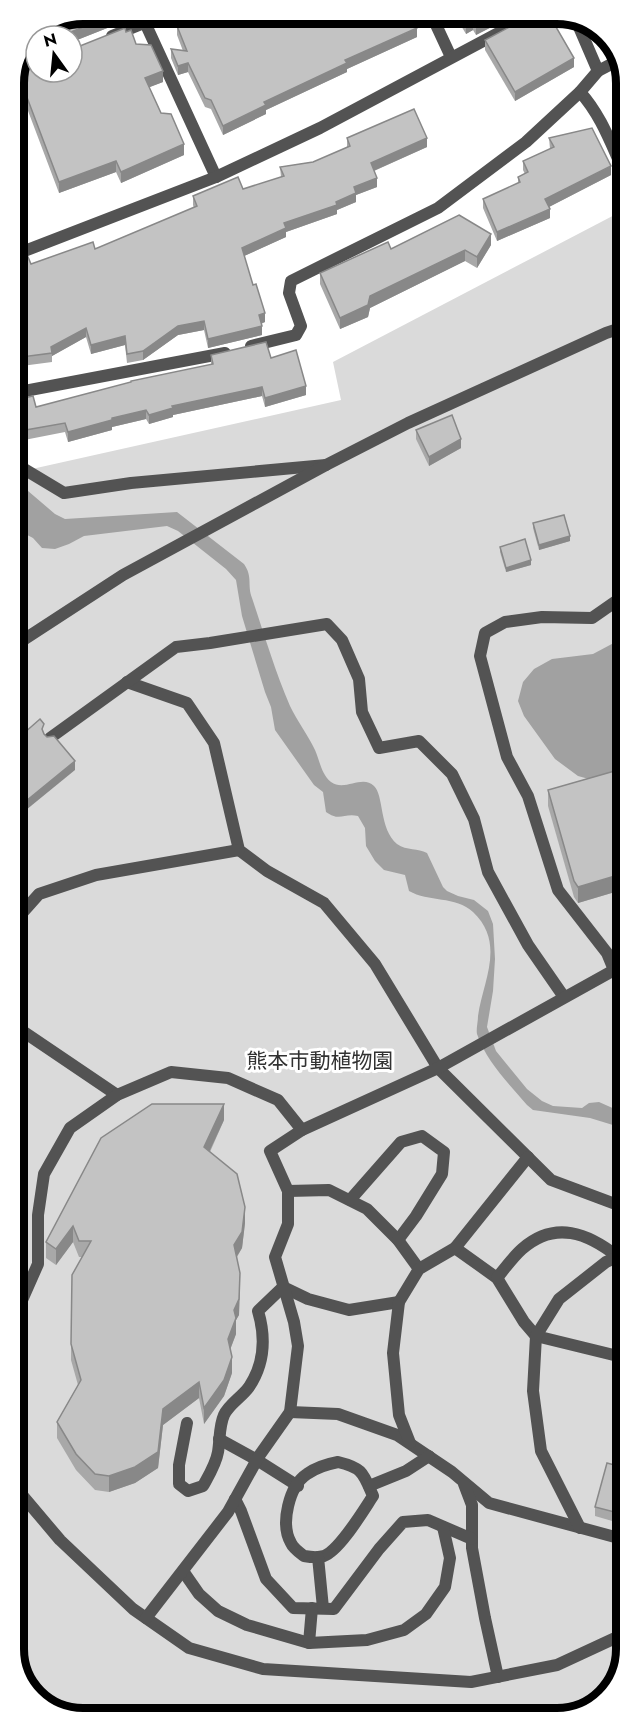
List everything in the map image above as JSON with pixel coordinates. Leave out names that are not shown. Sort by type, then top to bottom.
[{"type":"street","points":[[103,39],[132,24]]},
{"type":"street","points":[[146,24],[216,177]]},
{"type":"street","points":[[436,24],[451,57]]},
{"type":"street","points":[[24,251],[216,177],[320,128],[515,24]]},
{"type":"street","points":[[580,29],[598,71]]},
{"type":"street","points":[[24,391],[215,355],[296,335],[301,326],[289,293],[291,281],[438,208],[526,142],[580,92],[598,71],[612,64]]},
{"type":"street","points":[[580,92],[589,101],[603,124],[616,154]]},
{"type":"street","points":[[24,639],[123,574],[326,465],[460,399],[616,330]]},
{"type":"street","points":[[24,469],[64,493],[141,482],[326,465]]},
{"type":"street","points":[[146,1618],[228,1512],[257,1460],[290,1412],[298,1346],[294,1322],[275,1257],[288,1224],[288,1191],[270,1151],[302,1130],[438,1068],[614,970],[607,953],[558,890],[528,796],[507,757],[480,656],[485,633],[505,622],[542,617],[592,618],[616,601]]},
{"type":"street","points":[[50,738],[176,647],[327,624],[342,640],[359,679],[362,712],[379,748],[418,741],[452,774],[474,819],[488,872],[528,945],[564,997]]},
{"type":"street","points":[[127,682],[187,703],[214,743],[239,850],[267,871],[324,903],[375,964],[438,1068],[552,1180],[616,1204]]},
{"type":"street","points":[[24,911],[39,894],[96,875],[239,850]]},
{"type":"street","points":[[24,1032],[117,1095]]},
{"type":"street","points":[[24,1296],[38,1264],[38,1215],[44,1174],[70,1128],[117,1095],[171,1072],[228,1078],[278,1100],[302,1130]]},
{"type":"street","points":[[350,1200],[401,1142],[422,1136],[444,1152],[442,1174],[398,1240]]},
{"type":"street","points":[[410,1443],[399,1415],[393,1353],[399,1302],[419,1269],[454,1248],[528,1157]]},
{"type":"street","points":[[288,1191],[329,1190],[367,1209],[398,1240],[419,1269]]},
{"type":"street","points":[[497,1278],[522,1249],[548,1233],[583,1235],[616,1252]]},
{"type":"street","points":[[454,1248],[497,1278],[524,1322],[536,1336],[616,1356]]},
{"type":"street","points":[[580,1527],[542,1451],[533,1391],[536,1336],[559,1299],[606,1262],[616,1258]]},
{"type":"street","points":[[284,1287],[308,1299],[349,1310],[399,1302]]},
{"type":"street","points":[[187,1423],[179,1465],[179,1484],[188,1491],[203,1486],[216,1460],[224,1414],[249,1387],[263,1357],[264,1336],[258,1311],[284,1287]]},
{"type":"street","points":[[290,1412],[338,1414],[397,1434],[489,1503],[616,1537]]},
{"type":"street","points":[[219,1438],[298,1486]]},
{"type":"street","points":[[369,1486],[406,1471],[429,1456]]},
{"type":"street","points":[[338,1462],[354,1466],[364,1476],[373,1496],[346,1536],[325,1556],[304,1556],[291,1545],[285,1522],[290,1498],[298,1486],[305,1475],[324,1465],[338,1462]]},
{"type":"street","points":[[462,1481],[472,1504],[472,1539],[485,1618],[498,1677]]},
{"type":"street","points":[[24,1497],[60,1540],[133,1609],[189,1648],[263,1669],[471,1682],[557,1665],[616,1638]]},
{"type":"street","points":[[235,1499],[242,1511],[266,1579],[293,1608],[334,1609],[379,1549],[403,1522],[428,1520],[472,1539]]},
{"type":"street","points":[[183,1571],[199,1594],[218,1611],[247,1625],[309,1643],[367,1640],[404,1630],[426,1614],[445,1587],[450,1558],[443,1527]]},
{"type":"street","points":[[309,1643],[318,1608],[318,1557]]},
{"type":"green space","name":"熊本市動植物園","points":[[616,214],[616,1649],[613,1668],[604,1685],[590,1698],[572,1706],[557,1708],[72,1707],[47,1696],[34,1682],[26,1664],[24,1649],[24,471],[341,400],[333,362]]},
{"type":"shaded area","points":[[24,488],[55,514],[65,519],[177,512],[244,564],[248,573],[252,598],[279,679],[290,706],[317,754],[325,775],[336,785],[364,782],[374,786],[391,838],[405,848],[427,853],[447,891],[474,900],[488,911],[493,924],[495,959],[487,1027],[496,1051],[527,1089],[542,1101],[553,1106],[582,1108],[589,1103],[599,1102],[616,1110],[616,1126],[590,1118],[533,1110],[492,1063],[477,1032],[478,1016],[490,963],[488,936],[483,924],[466,907],[409,891],[405,875],[384,870],[375,861],[366,846],[365,828],[358,816],[338,817],[326,812],[323,792],[314,785],[275,730],[271,707],[242,616],[236,580],[226,569],[178,531],[167,526],[84,536],[55,549],[42,548],[33,538],[24,533]]},
{"type":"shaded area","points":[[616,642],[616,775],[596,781],[578,776],[555,759],[524,716],[518,701],[523,682],[534,669],[552,659],[593,654]]},
{"type":"building","points":[[181,24],[415,24],[417,28],[345,60],[347,63],[264,102],[266,105],[223,126],[211,100],[205,98],[188,63],[178,66],[171,49],[187,51],[177,26]]},
{"type":"building","points":[[515,24],[540,24],[541,26],[554,24],[574,58],[515,92],[485,40]]},
{"type":"building","points":[[125,28],[126,32],[131,30],[136,44],[151,45],[163,71],[145,78],[161,113],[171,114],[184,144],[121,172],[116,161],[59,182],[24,90],[24,84],[84,84],[84,44]]},
{"type":"building","points":[[414,109],[427,138],[371,163],[377,178],[354,187],[356,193],[336,202],[337,205],[284,223],[286,228],[242,248],[253,285],[256,284],[265,313],[259,315],[262,326],[208,339],[204,321],[178,326],[143,351],[127,354],[125,336],[91,345],[86,328],[51,347],[52,353],[24,357],[24,258],[28,257],[31,264],[93,242],[95,249],[197,206],[193,196],[238,177],[243,189],[284,176],[280,167],[313,162],[350,146],[347,138]]},
{"type":"building","points":[[592,128],[611,166],[545,199],[550,209],[497,232],[483,199],[520,182],[518,177],[528,172],[523,161],[554,147],[549,138]]},
{"type":"building","points":[[459,215],[491,234],[477,257],[465,250],[370,296],[368,305],[340,318],[320,273],[388,242],[391,249]]},
{"type":"building","points":[[266,342],[271,358],[296,350],[306,386],[265,398],[262,387],[172,406],[173,408],[149,415],[146,410],[68,432],[65,423],[24,430],[24,398],[33,396],[36,407],[131,381],[213,364],[211,355]]},
{"type":"building","points":[[452,415],[461,439],[429,457],[416,430]]},
{"type":"building","points":[[564,515],[570,536],[539,545],[533,523]]},
{"type":"building","points":[[525,539],[531,560],[506,568],[500,547]]},
{"type":"building","points":[[40,719],[44,724],[42,729],[44,734],[47,737],[54,736],[75,761],[24,803],[24,733]]},
{"type":"building","points":[[616,771],[616,876],[578,887],[574,881],[548,790]]},
{"type":"building","points":[[152,1104],[224,1104],[204,1147],[237,1174],[245,1207],[242,1232],[234,1245],[240,1273],[239,1299],[234,1310],[236,1318],[228,1339],[232,1357],[224,1380],[204,1408],[199,1382],[163,1409],[158,1452],[135,1467],[109,1476],[95,1474],[76,1454],[57,1422],[81,1380],[71,1344],[72,1275],[91,1241],[79,1241],[73,1226],[56,1249],[46,1242],[101,1138]]},
{"type":"building","points":[[607,1463],[616,1465],[616,1512],[595,1507]]}]
